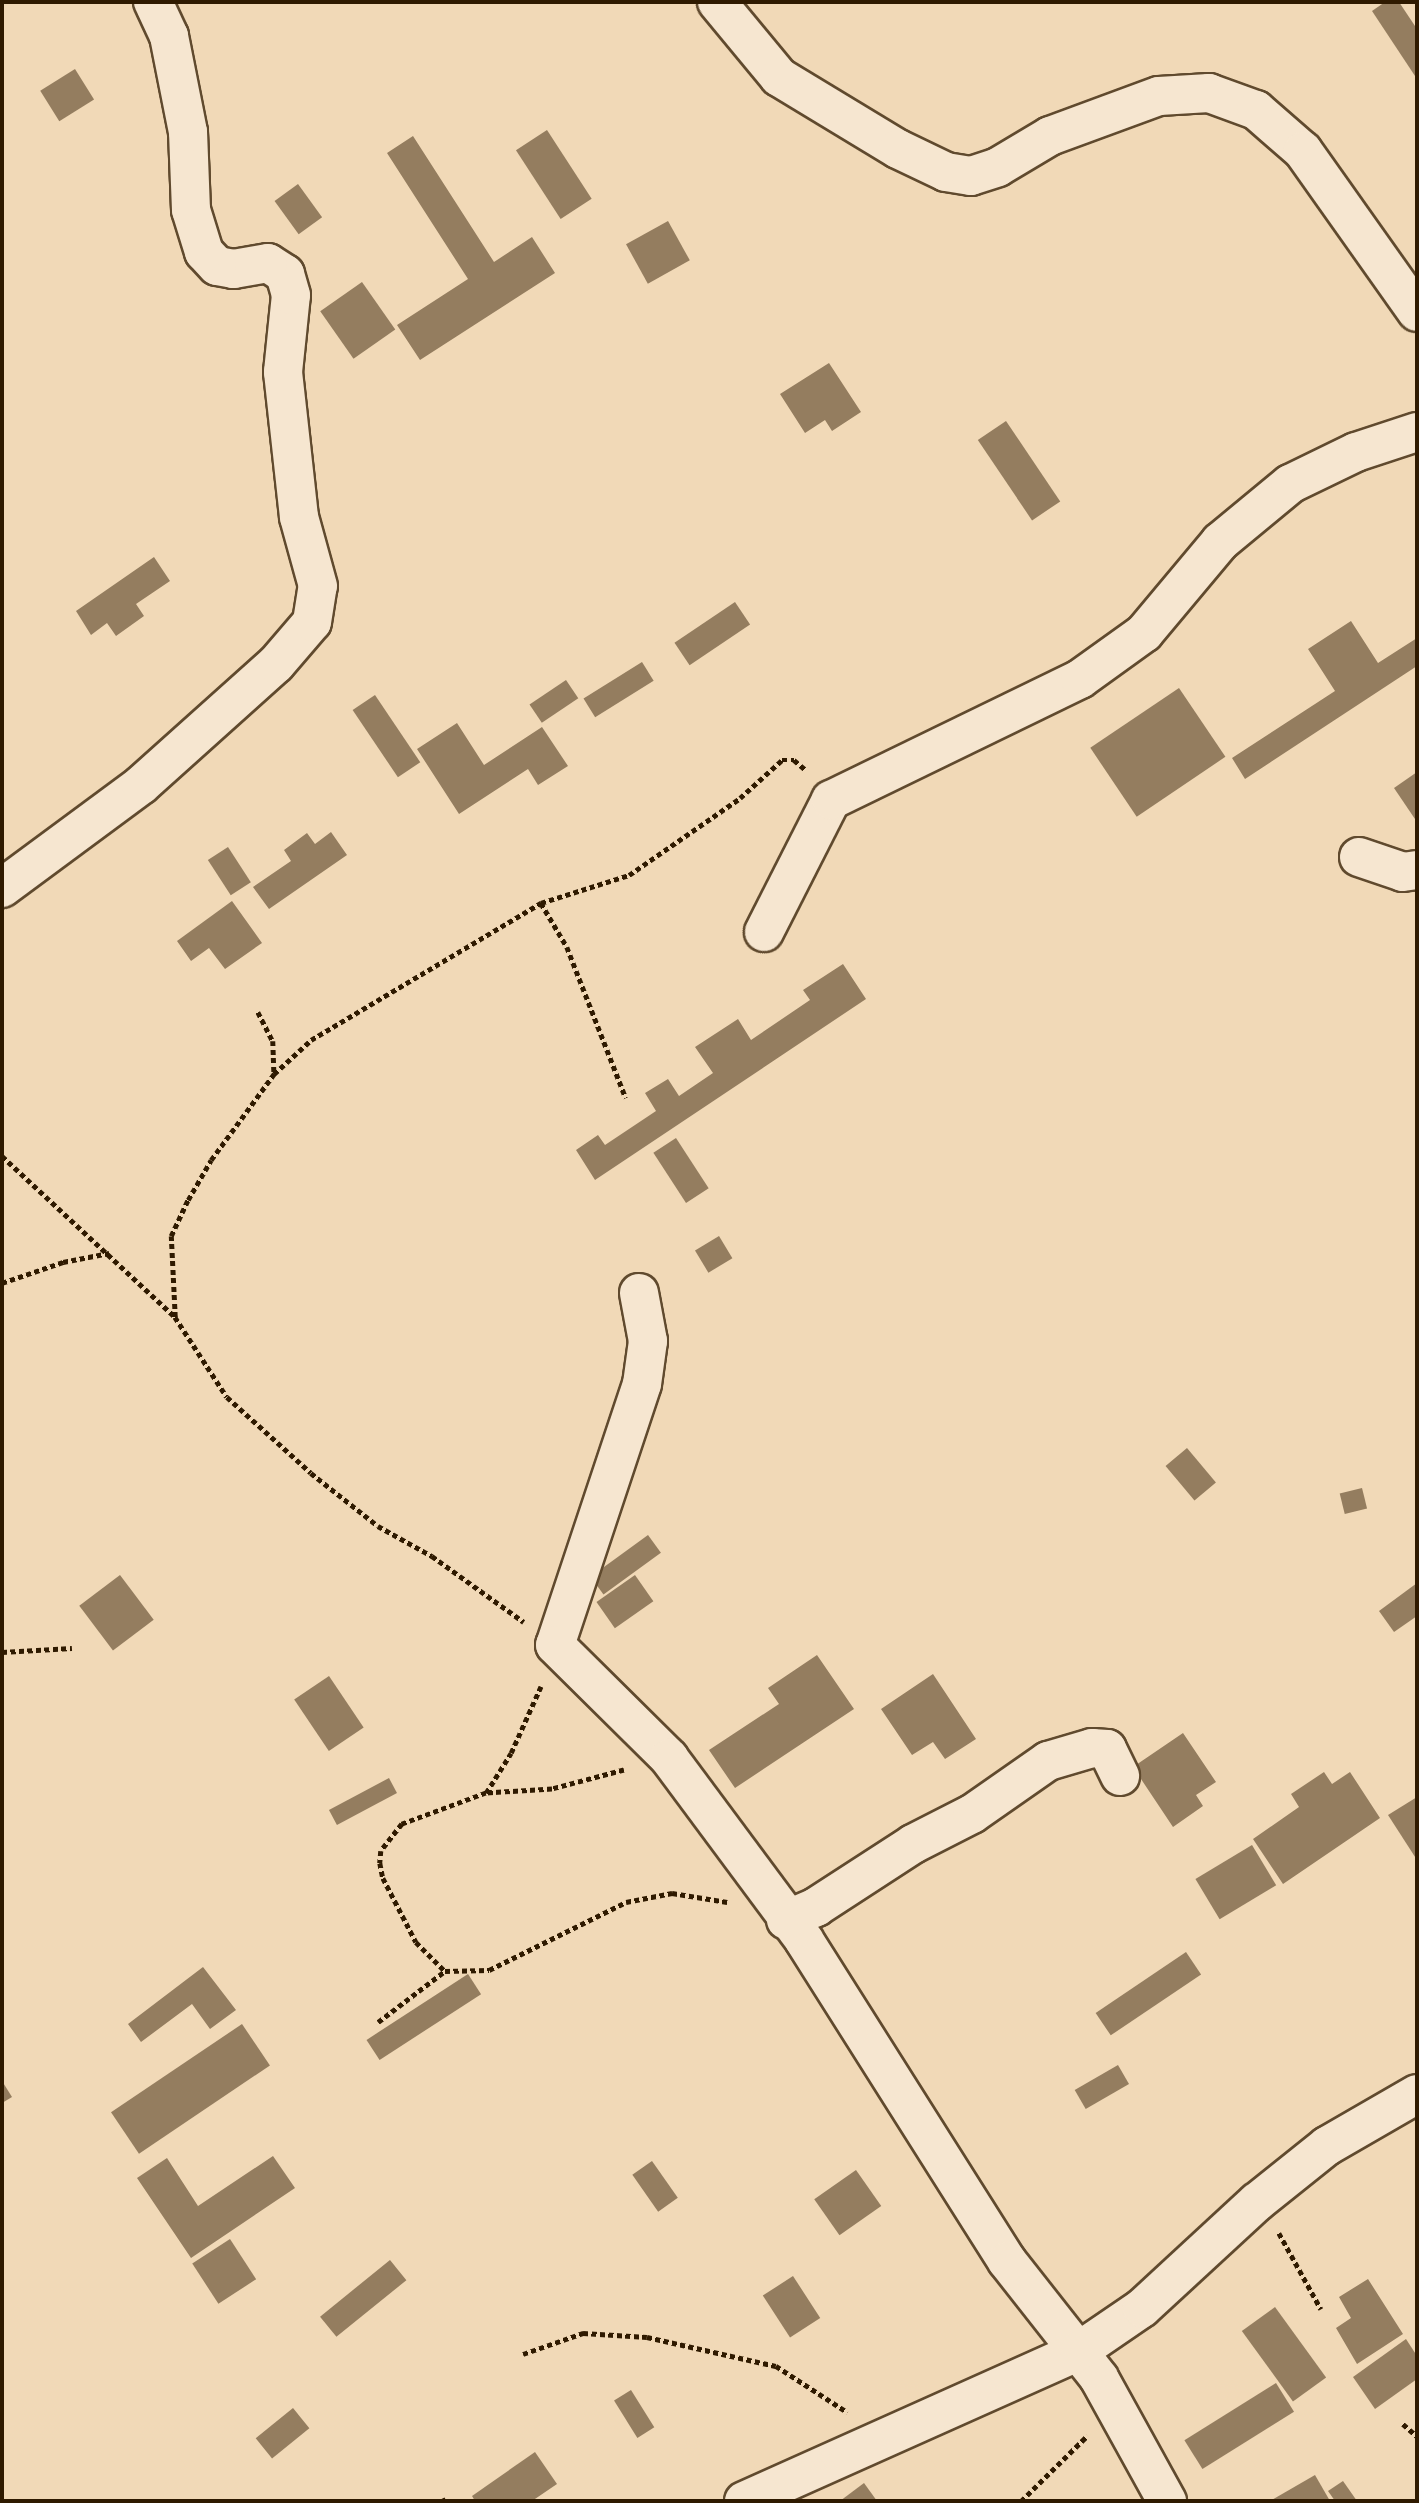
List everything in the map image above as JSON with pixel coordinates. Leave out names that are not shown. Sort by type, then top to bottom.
[{"type":"street","points":[[2,888],[141,785],[276,664],[312,622],[318,586],[299,517],[283,372],[291,295],[285,274],[268,263],[234,269],[217,266],[204,251],[191,209],[188,132],[169,36],[153,2]]},
{"type":"street","points":[[716,2],[779,77],[886,143],[946,172],[971,176],[998,167],[1050,136],[1159,96],[1209,93],[1256,110],[1303,151],[1417,312]]},
{"type":"street","points":[[764,932],[831,800],[1080,679],[1144,634],[1220,542],[1290,484],[1356,452],[1417,432]]},
{"type":"street","points":[[1359,857],[1403,872],[1417,870]]},
{"type":"street","points":[[639,1293],[648,1341],[642,1384],[555,1645],[669,1758],[812,1952],[1007,2261],[1079,2351],[1113,2402],[1167,2501]]},
{"type":"street","points":[[786,1920],[816,1907],[913,1844],[972,1814],[1048,1761],[1092,1748],[1107,1749],[1120,1776]]},
{"type":"street","points":[[744,2501],[884,2436],[1079,2351],[1142,2308],[1257,2202],[1327,2146],[1417,2094]]},
{"type":"path","points":[[175,1317],[171,1236],[211,1160],[274,1074],[312,1040],[541,903],[629,875],[740,797],[782,760],[794,760],[831,800]]},
{"type":"path","points":[[541,903],[567,947],[626,1098]]},
{"type":"path","points":[[258,1012],[273,1041],[274,1074]]},
{"type":"path","points":[[2,1156],[110,1253],[175,1317],[227,1397],[311,1474],[378,1526],[432,1556],[555,1645],[535,1702],[486,1793]]},
{"type":"path","points":[[2,1283],[63,1262],[110,1253]]},
{"type":"path","points":[[2,1652],[72,1648]]},
{"type":"path","points":[[445,1971],[416,1942],[394,1904],[383,1878],[381,1851],[402,1824],[486,1793],[552,1788],[669,1758]]},
{"type":"path","points":[[378,2022],[445,1971],[489,1970],[626,1902],[672,1893],[728,1902],[786,1920]]},
{"type":"path","points":[[1257,2202],[1321,2309]]},
{"type":"path","points":[[523,2354],[583,2333],[646,2337],[717,2356],[740,2356],[776,2366],[884,2436]]},
{"type":"path","points":[[1021,2501],[1074,2454],[1113,2402]]},
{"type":"path","points":[[1404,2424],[1417,2436]]},
{"type":"building","points":[[1385,2],[1399,2],[1417,29],[1417,79],[1372,11]]},
{"type":"building","points":[[75,69],[94,100],[59,121],[40,91]]},
{"type":"building","points":[[547,130],[592,199],[561,219],[516,150]]},
{"type":"building","points":[[413,136],[494,262],[532,237],[555,273],[420,360],[397,325],[468,279],[387,153]]},
{"type":"building","points":[[298,184],[322,217],[299,234],[275,201]]},
{"type":"building","points":[[668,221],[690,260],[648,284],[626,244]]},
{"type":"building","points":[[362,282],[395,330],[353,359],[320,311]]},
{"type":"building","points":[[829,363],[861,412],[832,431],[825,420],[805,433],[780,394]]},
{"type":"building","points":[[1006,421],[1060,501],[1032,520],[978,440]]},
{"type":"building","points":[[154,557],[170,581],[136,604],[144,616],[116,636],[107,623],[91,635],[76,611]]},
{"type":"building","points":[[735,602],[750,624],[690,665],[674,643]]},
{"type":"building","points":[[1351,621],[1378,663],[1417,638],[1417,666],[1245,779],[1232,758],[1335,691],[1308,649]]},
{"type":"building","points":[[642,662],[654,681],[595,717],[583,699]]},
{"type":"building","points":[[566,680],[578,698],[542,723],[530,705]]},
{"type":"building","points":[[1179,688],[1225,757],[1137,817],[1090,748]]},
{"type":"building","points":[[375,695],[420,762],[398,777],[353,710]]},
{"type":"building","points":[[457,723],[484,765],[542,727],[568,766],[538,785],[528,769],[459,814],[417,749]]},
{"type":"building","points":[[1417,772],[1417,822],[1394,788]]},
{"type":"building","points":[[331,832],[347,855],[269,909],[253,887],[291,861],[284,850],[307,833],[315,844]]},
{"type":"building","points":[[228,847],[251,882],[231,895],[208,860]]},
{"type":"building","points":[[232,901],[262,943],[225,969],[209,948],[191,961],[177,941]]},
{"type":"building","points":[[843,964],[866,999],[595,1180],[576,1150],[598,1135],[605,1145],[656,1111],[645,1093],[668,1079],[679,1096],[713,1073],[695,1047],[738,1019],[751,1040],[810,1000],[803,990]]},
{"type":"building","points":[[676,1138],[709,1188],[686,1203],[653,1153]]},
{"type":"building","points":[[719,1236],[732,1258],[708,1273],[695,1250]]},
{"type":"building","points":[[1187,1448],[1216,1482],[1194,1500],[1166,1466]]},
{"type":"building","points":[[1362,1488],[1367,1508],[1345,1514],[1340,1494]]},
{"type":"building","points":[[648,1535],[661,1553],[603,1595],[591,1577]]},
{"type":"building","points":[[120,1575],[154,1620],[113,1650],[79,1606]]},
{"type":"building","points":[[635,1575],[653,1601],[615,1628],[596,1602]]},
{"type":"building","points":[[1417,1583],[1417,1616],[1394,1632],[1379,1611]]},
{"type":"building","points":[[817,1655],[854,1709],[735,1788],[709,1750],[779,1704],[768,1688]]},
{"type":"building","points":[[933,1674],[976,1739],[945,1759],[933,1742],[912,1755],[881,1709]]},
{"type":"building","points":[[329,1676],[364,1727],[329,1751],[294,1699]]},
{"type":"building","points":[[1183,1733],[1216,1782],[1196,1795],[1203,1806],[1173,1827],[1133,1767]]},
{"type":"building","points":[[1324,1772],[1332,1784],[1350,1772],[1380,1818],[1283,1884],[1253,1839],[1299,1807],[1291,1794]]},
{"type":"building","points":[[389,1778],[397,1793],[337,1825],[329,1810]]},
{"type":"building","points":[[1417,1797],[1417,1860],[1388,1815]]},
{"type":"building","points":[[1252,1845],[1276,1885],[1220,1919],[1195,1879]]},
{"type":"building","points":[[1186,1952],[1201,1974],[1111,2035],[1096,2013]]},
{"type":"building","points":[[203,1967],[236,2010],[210,2029],[192,2004],[141,2042],[128,2024]]},
{"type":"building","points":[[468,1974],[481,1994],[380,2060],[367,2040]]},
{"type":"building","points":[[242,2024],[270,2065],[139,2154],[111,2112]]},
{"type":"building","points":[[1118,2065],[1129,2084],[1086,2109],[1075,2090]]},
{"type":"building","points":[[2,2081],[12,2097],[2,2103]]},
{"type":"building","points":[[273,2156],[295,2188],[191,2258],[137,2178],[167,2158],[198,2206]]},
{"type":"building","points":[[652,2161],[678,2198],[658,2212],[632,2175]]},
{"type":"building","points":[[856,2170],[881,2206],[839,2235],[814,2199]]},
{"type":"building","points":[[230,2239],[256,2279],[218,2304],[192,2264]]},
{"type":"building","points":[[390,2260],[406,2280],[336,2337],[320,2317]]},
{"type":"building","points":[[793,2276],[820,2318],[790,2338],[763,2296]]},
{"type":"building","points":[[1368,2279],[1403,2334],[1357,2364],[1336,2328],[1351,2318],[1339,2297]]},
{"type":"building","points":[[1275,2307],[1326,2377],[1293,2401],[1242,2331]]},
{"type":"building","points":[[1406,2339],[1417,2356],[1417,2379],[1375,2409],[1353,2377]]},
{"type":"building","points":[[1276,2383],[1294,2412],[1202,2469],[1184,2440]]},
{"type":"building","points":[[631,2390],[654,2427],[637,2438],[614,2401]]},
{"type":"building","points":[[293,2408],[309,2428],[272,2458],[256,2438]]},
{"type":"building","points":[[535,2452],[557,2484],[532,2501],[475,2501],[472,2496]]},
{"type":"building","points":[[1315,2475],[1330,2501],[1270,2501]]},
{"type":"building","points":[[1343,2481],[1357,2501],[1335,2501],[1328,2491]]},
{"type":"building","points":[[864,2483],[877,2501],[840,2501]]}]
